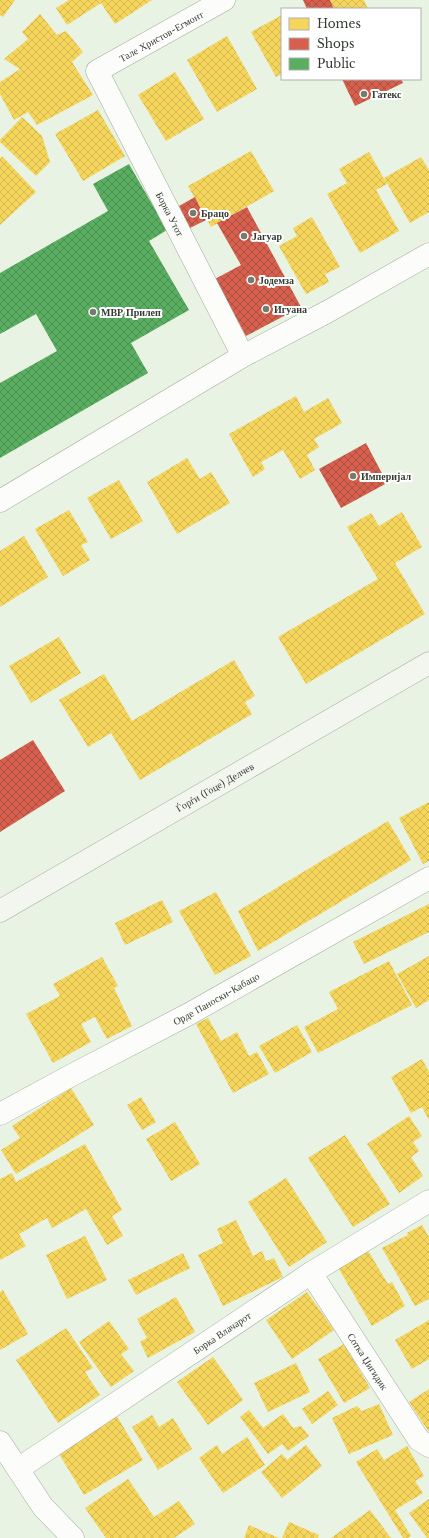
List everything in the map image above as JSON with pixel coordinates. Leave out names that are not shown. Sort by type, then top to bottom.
[{"type":"main road","name":"Ѓорѓи (Гоце) Делчев","points":[[0,911],[429,663]]},
{"type":"street","name":"Тале Христов-Егмонт","points":[[97,71],[224,0]]},
{"type":"street","name":"Борка Утот","points":[[97,71],[243,356]]},
{"type":"street","points":[[0,501],[243,356],[327,312],[429,254]]},
{"type":"street","name":"Орде Паноски-Кабацо","points":[[0,1114],[189,1014],[429,878]]},
{"type":"street","name":"Борка Влачарот","points":[[18,1469],[311,1273],[429,1201]]},
{"type":"street","name":"Сотка Џигидик","points":[[311,1273],[419,1440],[429,1446]]},
{"type":"street","points":[[0,1442],[43,1506],[73,1538]]},
{"type":"building: Homes","points":[[0,0],[15,0],[3,17],[0,15]]},
{"type":"building: Homes","points":[[69,0],[152,0],[115,24],[101,3],[67,25],[56,8]]},
{"type":"building: Homes","points":[[330,0],[364,0],[368,8],[334,8]]},
{"type":"building: Homes","points":[[40,14],[57,35],[66,31],[83,52],[72,62],[93,95],[37,125],[28,112],[14,120],[0,94],[0,82],[20,69],[4,59],[28,39],[22,32]]},
{"type":"building: Homes","points":[[281,16],[281,74],[276,77],[251,32]]},
{"type":"building: Homes","points":[[227,36],[257,89],[217,112],[187,60]]},
{"type":"building: Homes","points":[[175,72],[204,119],[166,141],[138,95]]},
{"type":"building: Homes","points":[[98,110],[125,156],[83,181],[55,134]]},
{"type":"building: Homes","points":[[22,117],[42,136],[50,162],[36,176],[0,142],[0,140]]},
{"type":"building: Homes","points":[[251,151],[274,191],[211,227],[188,186]]},
{"type":"building: Homes","points":[[369,152],[387,184],[376,190],[399,231],[360,253],[327,194],[347,183],[339,169]]},
{"type":"building: Homes","points":[[2,156],[36,192],[0,225],[0,159]]},
{"type":"building: Homes","points":[[421,157],[429,170],[429,212],[410,223],[384,178]]},
{"type":"building: Homes","points":[[312,217],[340,267],[325,274],[329,282],[306,294],[279,246],[297,236],[293,228]]},
{"type":"building: Homes","points":[[296,396],[304,412],[328,398],[342,423],[314,439],[319,447],[307,455],[315,470],[300,479],[283,450],[261,462],[265,469],[253,477],[229,434]]},
{"type":"building: Homes","points":[[187,458],[200,479],[211,472],[230,503],[177,534],[147,482]]},
{"type":"building: Homes","points":[[119,480],[143,521],[111,539],[87,498]]},
{"type":"building: Homes","points":[[69,510],[88,542],[81,545],[90,560],[63,576],[35,529]]},
{"type":"building: Homes","points":[[402,512],[422,547],[395,563],[425,614],[306,684],[278,637],[378,579],[347,527],[371,513],[379,526]]},
{"type":"building: Homes","points":[[24,536],[48,577],[0,607],[0,551]]},
{"type":"building: Homes","points":[[59,637],[81,673],[31,703],[9,666]]},
{"type":"building: Homes","points":[[234,660],[255,696],[245,702],[252,714],[140,780],[111,733],[88,747],[59,700],[104,674],[132,721]]},
{"type":"building: Homes","points":[[429,802],[429,861],[423,864],[399,818]]},
{"type":"building: Homes","points":[[388,821],[411,860],[258,951],[238,911]]},
{"type":"building: Homes","points":[[216,892],[251,956],[215,975],[179,911]]},
{"type":"building: Homes","points":[[162,900],[173,922],[125,945],[115,923]]},
{"type":"building: Homes","points":[[429,904],[429,932],[364,964],[353,942]]},
{"type":"building: Homes","points":[[429,956],[429,1000],[416,1008],[397,974]]},
{"type":"building: Homes","points":[[102,957],[118,986],[114,988],[132,1026],[107,1039],[95,1017],[81,1024],[91,1042],[53,1063],[26,1014],[60,996],[53,984]]},
{"type":"building: Homes","points":[[389,961],[412,1005],[318,1053],[304,1027],[338,1009],[329,992]]},
{"type":"building: Homes","points":[[208,1018],[221,1041],[237,1032],[249,1056],[257,1052],[269,1074],[233,1093],[196,1024]]},
{"type":"building: Homes","points":[[297,1025],[312,1052],[275,1073],[259,1046]]},
{"type":"building: Homes","points":[[422,1059],[429,1072],[429,1120],[422,1107],[411,1113],[391,1077]]},
{"type":"building: Homes","points":[[71,1088],[94,1125],[16,1174],[1,1150],[20,1138],[12,1126]]},
{"type":"building: Homes","points":[[141,1097],[156,1122],[142,1130],[127,1105]]},
{"type":"building: Homes","points":[[409,1116],[422,1136],[413,1142],[419,1151],[411,1157],[423,1176],[399,1193],[367,1144]]},
{"type":"building: Homes","points":[[175,1122],[200,1164],[171,1181],[146,1139]]},
{"type":"building: Homes","points":[[345,1135],[390,1204],[353,1227],[308,1158]]},
{"type":"building: Homes","points":[[85,1144],[122,1210],[112,1216],[123,1236],[107,1245],[86,1209],[52,1228],[47,1218],[19,1234],[26,1246],[0,1260],[0,1179],[12,1173],[16,1182]]},
{"type":"building: Homes","points":[[286,1178],[327,1242],[289,1267],[248,1202]]},
{"type":"building: Homes","points":[[236,1220],[253,1256],[262,1251],[266,1261],[274,1258],[283,1277],[223,1306],[198,1255],[223,1243],[217,1229]]},
{"type":"building: Homes","points":[[422,1225],[429,1237],[429,1299],[415,1306],[382,1248],[408,1235],[407,1233]]},
{"type":"building: Homes","points":[[85,1236],[107,1280],[67,1299],[46,1255]]},
{"type":"building: Homes","points":[[367,1249],[388,1284],[392,1282],[405,1306],[372,1326],[339,1269]]},
{"type":"building: Homes","points":[[183,1253],[190,1268],[136,1295],[128,1280]]},
{"type":"building: Homes","points":[[3,1290],[28,1334],[0,1350],[0,1292]]},
{"type":"building: Homes","points":[[307,1292],[334,1330],[292,1359],[266,1320]]},
{"type":"building: Homes","points":[[176,1297],[195,1332],[148,1358],[140,1342],[147,1338],[137,1319]]},
{"type":"building: Homes","points":[[429,1320],[429,1359],[412,1369],[395,1340]]},
{"type":"building: Homes","points":[[109,1321],[129,1349],[121,1354],[134,1371],[111,1387],[79,1342]]},
{"type":"building: Homes","points":[[66,1328],[93,1368],[85,1372],[100,1395],[58,1423],[16,1360]]},
{"type":"building: Homes","points":[[344,1344],[370,1388],[344,1403],[318,1359]]},
{"type":"building: Homes","points":[[213,1357],[243,1400],[208,1425],[177,1382]]},
{"type":"building: Homes","points":[[296,1363],[310,1392],[268,1412],[254,1383]]},
{"type":"building: Homes","points":[[429,1389],[429,1432],[409,1402]]},
{"type":"building: Homes","points":[[328,1391],[338,1405],[312,1424],[302,1409]]},
{"type":"building: Homes","points":[[379,1404],[393,1435],[349,1454],[332,1418],[357,1406],[362,1411]]},
{"type":"building: Homes","points":[[249,1410],[263,1428],[283,1414],[293,1428],[301,1426],[309,1436],[288,1451],[282,1444],[268,1454],[240,1417]]},
{"type":"building: Homes","points":[[115,1413],[143,1460],[84,1495],[56,1449]]},
{"type":"building: Homes","points":[[152,1415],[159,1427],[173,1418],[192,1449],[158,1470],[132,1427]]},
{"type":"building: Homes","points":[[247,1437],[265,1465],[223,1493],[199,1458],[217,1445],[222,1454]]},
{"type":"building: Homes","points":[[306,1445],[322,1466],[282,1498],[261,1472],[282,1454],[287,1460]]},
{"type":"building: Homes","points":[[407,1446],[424,1476],[415,1481],[423,1493],[395,1510],[411,1536],[408,1538],[403,1538],[356,1462],[377,1449],[384,1460]]},
{"type":"building: Homes","points":[[128,1479],[154,1517],[179,1501],[195,1524],[174,1538],[106,1538],[85,1508]]},
{"type":"building: Homes","points":[[429,1499],[429,1538],[427,1538],[409,1513]]},
{"type":"building: Homes","points":[[370,1510],[391,1538],[331,1538]]},
{"type":"building: Homes","points":[[289,1522],[319,1535],[318,1538],[282,1538]]},
{"type":"building: Homes","points":[[249,1525],[279,1538],[244,1538]]},
{"type":"building: Shops","points":[[303,0],[330,0],[334,8],[307,8]]},
{"type":"building: Shops","name":"Гатекс","points":[[342,80],[402,80],[403,83],[355,106]]},
{"type":"building: Shops","name":"Брацо","points":[[195,197],[206,220],[190,228],[179,206]]},
{"type":"building: Shops","points":[[247,207],[301,307],[246,336],[215,279],[241,265],[217,223]]},
{"type":"building: Shops","name":"Империјал","points":[[366,443],[387,483],[341,508],[319,469]]},
{"type":"building: Shops","points":[[33,740],[65,791],[0,832],[0,760]]},
{"type":"building: Public","name":"МВР Прилеп","points":[[129,164],[167,230],[149,241],[189,310],[131,343],[148,373],[0,458],[0,383],[57,351],[36,314],[0,334],[0,273],[108,211],[93,184]]},
{"type":"place","name":"Гатекс","points":[[364,94]]},
{"type":"place","name":"Брацо","points":[[193,213]]},
{"type":"place","name":"Јагуар","points":[[244,236]]},
{"type":"place","name":"Јодемза","points":[[251,280]]},
{"type":"place","name":"Игуана","points":[[266,309]]},
{"type":"place","name":"МВР Прилеп","points":[[93,312]]},
{"type":"place","name":"Империјал","points":[[353,476]]}]
